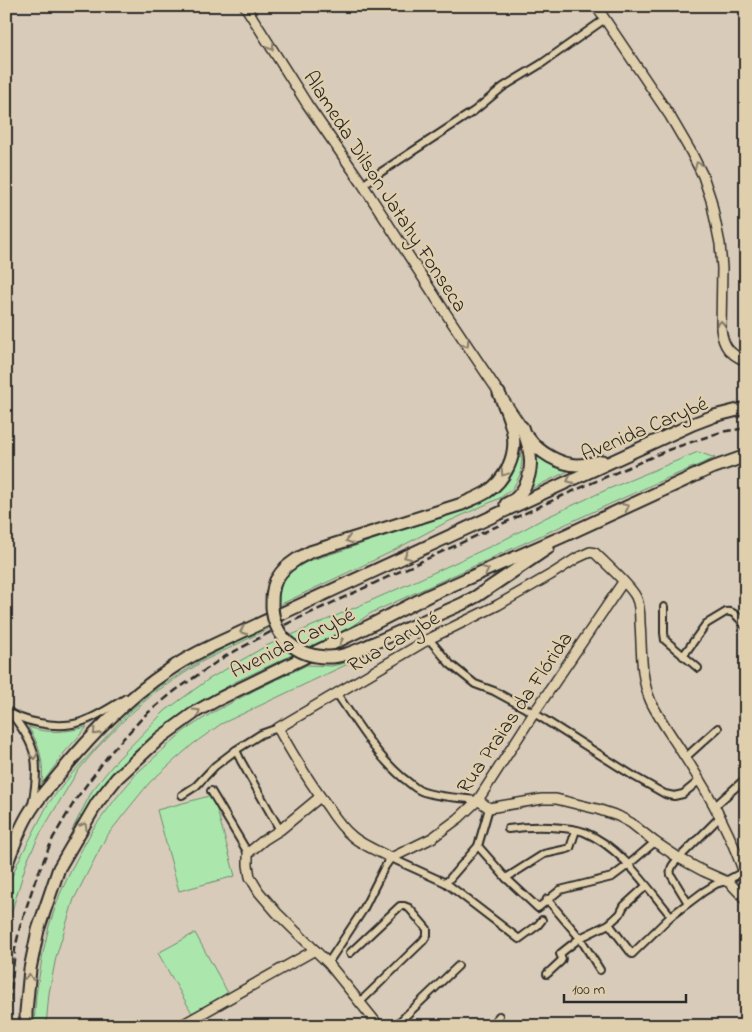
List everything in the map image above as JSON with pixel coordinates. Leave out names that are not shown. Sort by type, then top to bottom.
[{"type":"highway","points":[[424,549],[431,541],[456,527],[515,499],[528,480],[531,458],[529,449],[499,393]]},
{"type":"highway","name":"Avenida Carybé","points":[[6,866],[13,846],[31,811],[68,763],[130,699],[171,669],[207,648],[646,445],[714,416],[746,408]]},
{"type":"highway","points":[[517,427],[533,444],[546,453],[564,462],[578,465],[603,461],[646,445]]},
{"type":"highway","points":[[517,427],[510,464],[488,492],[462,504],[310,552],[286,568],[277,578],[272,597],[274,619],[278,630],[284,639],[302,652],[327,658],[340,656],[374,644],[477,596],[566,535]]},
{"type":"highway","name":"Avenida Carybé","points":[[26,1026],[30,969],[38,930],[59,868],[97,803],[117,778],[154,742],[216,700],[430,595],[566,535],[709,468],[746,456]]},
{"type":"highway","points":[[709,468],[746,465]]},
{"type":"street","name":"Alameda Dilson Jatahy Fonseca","points":[[245,6],[307,104],[499,393]]},
{"type":"street","points":[[596,6],[670,116],[703,176],[711,200],[720,244],[722,338],[724,345],[730,351],[746,361]]},
{"type":"street","points":[[363,186],[375,176],[474,111],[503,87],[541,64],[605,19]]},
{"type":"street","name":"Rua Carybé","points":[[182,795],[196,786],[226,757],[262,734],[278,728],[429,639],[498,605],[576,558],[590,552],[595,553],[623,582]]},
{"type":"street","points":[[609,924],[632,954],[671,916],[711,887],[745,876],[732,841],[715,806],[658,716],[647,690],[644,680],[638,599],[623,582]]},
{"type":"street","name":"Rua Praias da Flórida","points":[[390,858],[432,838],[459,818],[478,800],[534,713],[623,582]]},
{"type":"street","points":[[664,606],[665,640],[698,668]]},
{"type":"street","points":[[683,656],[706,624],[730,611],[746,627]]},
{"type":"street","points":[[429,639],[450,664],[475,684],[494,691],[534,713],[665,794],[674,796],[683,794],[700,780]]},
{"type":"street","points":[[9,712],[32,722],[51,726],[66,726],[94,717],[152,682]]},
{"type":"street","points":[[337,694],[376,750],[400,775],[422,792],[478,800],[489,808],[542,799],[556,799],[597,809],[618,816],[631,823],[679,858],[726,881],[746,900]]},
{"type":"street","points":[[9,712],[23,728],[36,757],[35,790],[31,811]]},
{"type":"street","points":[[278,728],[320,797],[337,821],[352,836],[390,858],[446,884],[519,939],[542,920]]},
{"type":"street","points":[[686,758],[718,728]]},
{"type":"street","points":[[236,750],[240,761],[280,830]]},
{"type":"street","points":[[715,806],[746,778]]},
{"type":"street","points":[[211,791],[248,854],[250,877],[259,892],[328,964],[379,1026]]},
{"type":"street","points":[[248,854],[320,797]]},
{"type":"street","points":[[446,884],[478,846],[489,808]]},
{"type":"street","points":[[688,903],[670,873],[672,865],[720,816]]},
{"type":"street","points":[[508,829],[538,826],[576,830],[585,833],[611,849],[628,865],[671,916]]},
{"type":"street","points":[[506,878],[544,854],[570,848],[576,830]]},
{"type":"street","points":[[478,846],[506,878],[538,908],[560,890],[612,877],[655,842]]},
{"type":"street","points":[[328,964],[363,910],[390,858]]},
{"type":"street","points":[[547,974],[561,961],[560,954],[580,938],[609,924],[620,914],[624,906],[646,886]]},
{"type":"street","points":[[547,899],[580,938],[600,970]]},
{"type":"street","points":[[350,953],[400,906],[408,908],[427,928],[427,935],[423,941],[360,1002]]},
{"type":"street","points":[[180,1026],[315,950]]},
{"type":"street","points":[[395,1026],[458,966]]},
{"type":"street","points":[[490,1026],[499,1016]]},
{"type":"green space","points":[[698,452],[715,458],[371,613],[349,628],[235,682],[201,701],[161,729],[132,754],[102,786],[72,830],[92,791],[117,760],[165,711],[209,679],[266,646],[411,583],[606,490]]},
{"type":"green space","points":[[520,453],[522,460],[520,475],[513,488],[500,498],[277,606],[282,583],[294,569],[309,561],[480,503],[494,495],[507,481]]},
{"type":"green space","points":[[533,453],[552,463],[572,469],[525,492]]},
{"type":"green space","points":[[267,627],[268,629],[203,661],[154,693],[97,748],[77,772],[40,834],[27,861],[6,930],[6,891],[18,862],[48,804],[71,775],[126,715],[152,692],[202,660]]},
{"type":"green space","points":[[354,661],[221,724],[193,744],[150,782],[106,837],[74,899],[56,957],[49,993],[46,1026],[34,1026],[36,995],[43,953],[49,926],[60,894],[93,829],[138,772],[184,731],[212,713],[255,690],[307,665],[332,666]]},
{"type":"green space","points":[[28,727],[57,732],[87,727],[64,753],[42,784],[40,754],[36,740]]},
{"type":"green space","points":[[213,795],[235,876],[179,891],[157,810]]},
{"type":"green space","points":[[195,933],[228,993],[192,1013],[158,953]]},
{"type":"railway","points":[[8,1026],[15,949],[20,927],[35,881],[53,838],[76,799],[110,753],[144,716],[176,690],[224,657],[278,628],[562,496],[668,450],[721,432],[746,428]]}]
